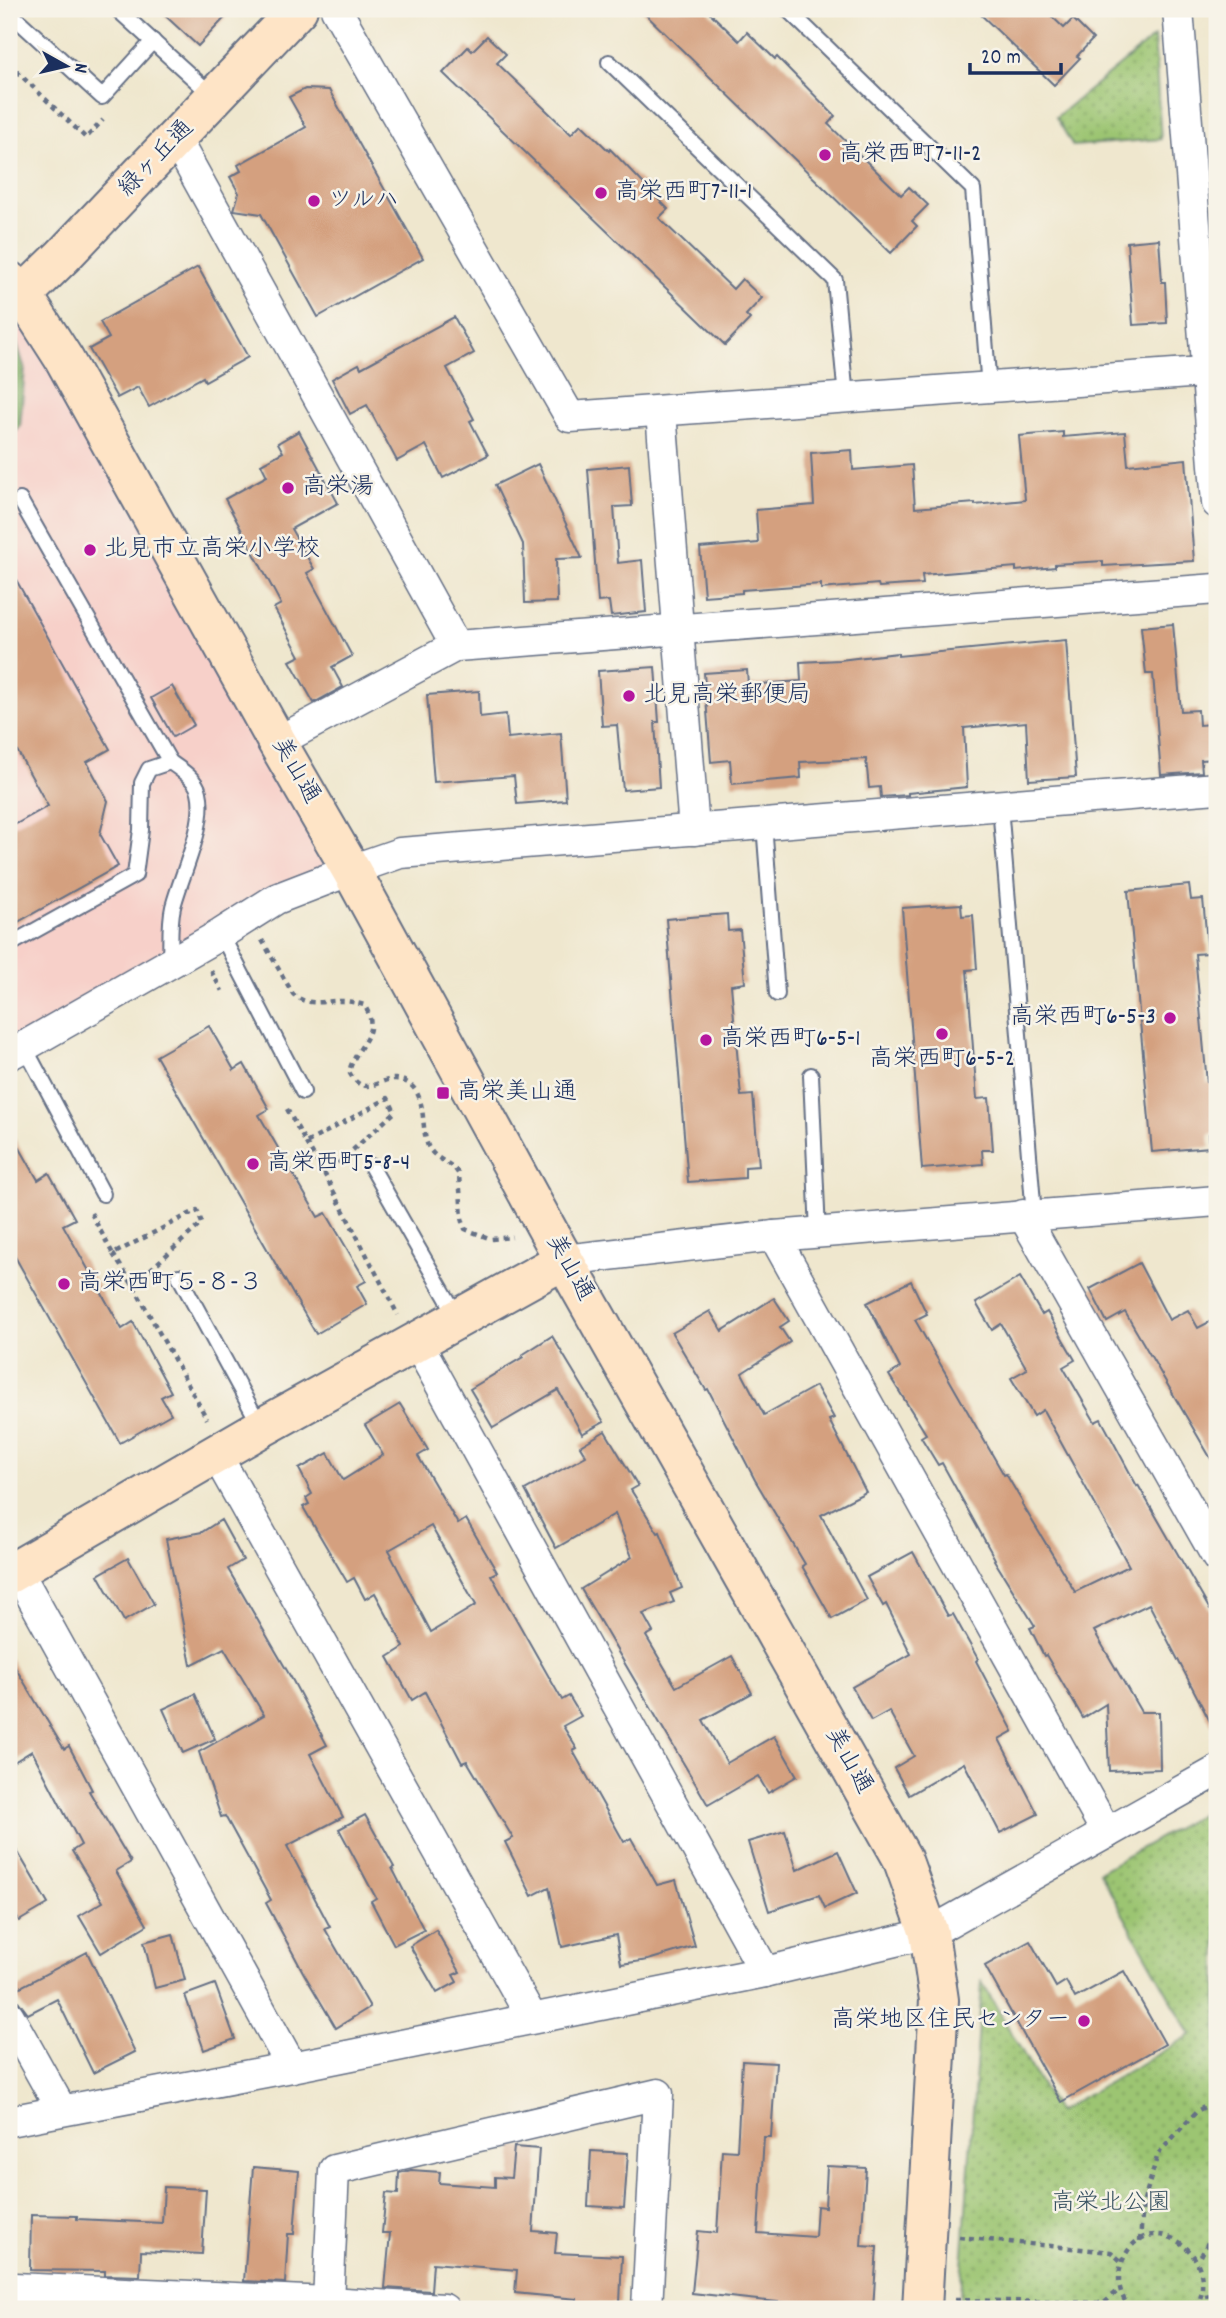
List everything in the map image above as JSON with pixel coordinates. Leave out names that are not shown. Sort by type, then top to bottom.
[{"type":"street","name":"緑ヶ丘通","points":[[13,293],[176,140],[298,9]]},
{"type":"street","points":[[336,9],[570,417],[1213,372]]},
{"type":"street","points":[[1178,9],[1213,372],[1217,503]]},
{"type":"street","points":[[176,140],[456,646]]},
{"type":"street","name":"美山通","points":[[13,293],[64,359],[351,870],[556,1245],[902,1858],[929,1933],[939,2000],[922,2303]]},
{"type":"street","points":[[661,412],[694,830]]},
{"type":"street","points":[[277,741],[456,646],[1217,589]]},
{"type":"street","points":[[16,1051],[276,900],[400,853],[1217,788]]},
{"type":"street","points":[[292,2067],[13,1572],[261,1428],[459,1319],[556,1245],[774,1236],[1217,1200]]},
{"type":"street","points":[[1029,1215],[1217,1557]]},
{"type":"street","points":[[774,1236],[1107,1833]]},
{"type":"street","points":[[415,1343],[765,1972]]},
{"type":"street","points":[[220,1453],[532,2018]]},
{"type":"street","points":[[9,2120],[292,2067],[765,1972],[929,1933],[1217,1770]]},
{"type":"street","points":[[9,2016],[61,2109]]},
{"type":"street","points":[[328,2302],[334,2170],[658,2094],[647,2309]]},
{"type":"street","points":[[13,2309],[14,2288],[444,2309]]},
{"type":"lane","points":[[117,9],[215,98]]},
{"type":"lane","points":[[787,9],[973,189],[989,388]]},
{"type":"lane","points":[[9,12],[102,97],[153,41]]},
{"type":"lane","points":[[609,62],[835,280],[846,398]]},
{"type":"lane","points":[[20,500],[170,762],[188,776],[199,790],[201,810],[194,844],[172,910],[170,963]]},
{"type":"lane","points":[[9,945],[135,875],[141,830],[142,783],[149,769],[170,762]]},
{"type":"lane","points":[[1000,806],[1029,1215]]},
{"type":"lane","points":[[764,824],[777,994]]},
{"type":"lane","points":[[209,941],[303,1092]]},
{"type":"lane","points":[[16,1051],[103,1194]]},
{"type":"lane","points":[[811,1075],[818,1233]]},
{"type":"lane","points":[[371,1166],[459,1319]]},
{"type":"lane","points":[[179,1276],[261,1428]]},
{"type":"path","points":[[250,916],[278,970],[300,1001],[351,1002],[364,1006],[371,1015],[368,1038],[352,1060],[349,1072],[359,1085],[369,1086],[390,1079],[409,1083],[422,1105],[428,1146],[435,1156],[455,1168],[458,1175],[465,1229],[491,1239],[556,1245]]},
{"type":"path","points":[[209,941],[225,996]]},
{"type":"path","points":[[306,1143],[388,1098],[395,1112],[325,1175]]},
{"type":"path","points":[[285,1106],[415,1343]]},
{"type":"path","points":[[87,1205],[133,1285],[220,1453]]},
{"type":"path","points":[[113,1254],[197,1210],[202,1223],[133,1285]]},
{"type":"path","points":[[1140,2241],[1143,2204],[1158,2154],[1197,2111],[1217,2100]]},
{"type":"path","points":[[1201,2256],[1217,2225]]},
{"type":"path","points":[[1131,2309],[1125,2303],[1120,2290],[1119,2276],[1122,2262],[1129,2250],[1140,2241],[1153,2235],[1180,2237],[1192,2245],[1207,2268]]},
{"type":"path","points":[[926,2237],[964,2237],[1111,2252],[1122,2262]]},
{"type":"path","points":[[1196,2309],[1205,2296],[1207,2275]]},
{"type":"path","points":[[922,2303],[959,2300],[1104,2303],[1120,2290]]},
{"type":"path","points":[[1205,2296],[1217,2294]]},
{"type":"shaded area","name":"北見市立高栄小学校","points":[[9,302],[351,870],[9,1055]]},
{"type":"green space","points":[[1154,37],[1161,139],[1073,146],[1056,117]]},
{"type":"green space","points":[[13,331],[25,369],[20,427],[9,439],[9,333]]},
{"type":"green space","name":"高栄北公園","points":[[1217,1805],[1217,2309],[959,2309],[982,1982],[1057,2112],[1191,2035],[1099,1872]]},
{"type":"building","points":[[158,9],[233,9],[198,46]]},
{"type":"building","name":"高栄西町7-11-2","points":[[640,9],[706,9],[739,41],[747,32],[775,59],[777,57],[835,116],[828,124],[901,195],[909,187],[928,205],[912,221],[917,226],[891,253]]},
{"type":"building","points":[[975,9],[1044,9],[1064,28],[1073,19],[1093,39],[1077,56],[1080,58],[1054,85]]},
{"type":"building","name":"高栄西町7-11-1","points":[[487,36],[506,54],[497,63],[571,134],[581,124],[609,151],[610,149],[668,209],[659,218],[733,289],[742,279],[762,298],[746,315],[750,319],[725,345],[443,73],[468,47],[472,51]]},
{"type":"building","name":"ツルハ","points":[[305,89],[329,90],[423,258],[318,317],[261,214],[234,210],[239,193],[230,177],[241,171],[238,165],[306,127],[289,97]]},
{"type":"building","points":[[1159,239],[1167,323],[1133,325],[1127,242]]},
{"type":"building","points":[[198,267],[248,357],[205,381],[203,377],[149,407],[138,387],[117,398],[89,349],[109,338],[100,322]]},
{"type":"building","points":[[454,317],[474,353],[447,368],[474,419],[470,421],[488,455],[443,478],[426,445],[397,461],[367,405],[350,414],[332,379],[359,364],[361,368]]},
{"type":"building","points":[[299,431],[338,503],[291,529],[314,569],[307,573],[352,656],[332,667],[343,687],[314,703],[290,661],[300,656],[274,608],[281,604],[225,499],[267,476],[261,464],[283,452],[278,443]]},
{"type":"building","points":[[1063,432],[1063,437],[1125,432],[1128,465],[1186,459],[1194,561],[1103,566],[1103,561],[1055,564],[1055,567],[1016,571],[1016,567],[922,575],[923,584],[879,587],[878,584],[821,589],[821,584],[704,596],[700,548],[758,543],[756,510],[814,505],[811,453],[852,450],[853,470],[912,465],[915,508],[975,505],[1025,500],[1019,436]]},
{"type":"building","points":[[538,464],[582,558],[556,559],[557,602],[525,603],[523,544],[495,485]]},
{"type":"building","points":[[629,465],[632,506],[614,507],[618,563],[642,560],[646,612],[611,616],[609,601],[598,602],[588,469]]},
{"type":"building","points":[[9,567],[110,749],[87,762],[108,801],[100,834],[118,866],[9,927],[9,828],[48,806],[9,736]]},
{"type":"building","points":[[1173,624],[1181,711],[1198,710],[1199,725],[1212,724],[1215,759],[1201,760],[1202,772],[1161,775],[1153,674],[1146,674],[1141,627]]},
{"type":"building","points":[[1066,640],[1076,777],[1029,780],[1026,722],[964,728],[967,787],[908,795],[881,797],[880,787],[869,788],[866,759],[800,762],[801,778],[732,784],[730,760],[711,762],[704,673],[747,670],[748,685],[801,681],[800,662]]},
{"type":"building","points":[[655,667],[659,722],[655,722],[659,787],[623,790],[617,725],[602,726],[598,671]]},
{"type":"building","points":[[172,686],[194,725],[173,737],[151,698]]},
{"type":"building","points":[[479,691],[480,717],[506,714],[508,738],[561,733],[566,800],[517,804],[514,776],[434,782],[427,695]]},
{"type":"building","name":"高栄西町6-5-3","points":[[1189,885],[1191,900],[1203,899],[1208,953],[1195,954],[1207,1083],[1217,1082],[1217,1133],[1209,1134],[1210,1147],[1152,1152],[1128,891]]},
{"type":"building","name":"高栄西町6-5-2","points":[[961,904],[962,916],[973,915],[977,969],[967,970],[977,1099],[989,1098],[993,1150],[982,1150],[983,1164],[922,1169],[902,908]]},
{"type":"building","name":"高栄西町6-5-1","points":[[727,914],[728,931],[740,930],[745,983],[731,985],[741,1096],[753,1095],[759,1166],[745,1167],[745,1178],[688,1182],[666,919]]},
{"type":"building","name":"高栄西町5-8-4","points":[[209,1026],[234,1070],[244,1064],[269,1109],[259,1115],[318,1217],[326,1213],[366,1281],[357,1286],[367,1304],[316,1334],[156,1056]]},
{"type":"building","name":"高栄西町５−８−３","points":[[9,1129],[38,1180],[49,1173],[75,1219],[63,1225],[122,1329],[133,1322],[171,1392],[161,1397],[171,1414],[120,1443],[9,1246]]},
{"type":"building","points":[[1139,1263],[1169,1320],[1188,1310],[1198,1328],[1217,1318],[1217,1469],[1125,1312],[1107,1322],[1090,1289]]},
{"type":"building","points":[[1020,1277],[1042,1315],[1047,1312],[1075,1360],[1063,1367],[1095,1422],[1101,1419],[1210,1610],[1217,1606],[1217,1735],[1149,1604],[1094,1631],[1141,1712],[1159,1712],[1160,1769],[1109,1771],[1106,1704],[1083,1718],[1046,1655],[1044,1656],[1030,1628],[1035,1626],[994,1560],[942,1463],[938,1465],[921,1437],[926,1434],[889,1375],[900,1368],[867,1303],[911,1281],[927,1314],[915,1320],[1075,1592],[1129,1566],[1043,1410],[1034,1416],[1011,1378],[1027,1369],[1001,1324],[992,1330],[976,1303]]},
{"type":"building","points":[[774,1298],[789,1321],[780,1327],[790,1342],[742,1373],[764,1415],[816,1386],[834,1418],[829,1420],[866,1492],[821,1515],[867,1600],[832,1619],[802,1566],[805,1564],[755,1480],[708,1389],[706,1390],[672,1333],[710,1311],[722,1331]]},
{"type":"building","points":[[552,1336],[604,1422],[582,1434],[558,1390],[493,1428],[470,1389]]},
{"type":"building","points":[[400,1404],[428,1450],[418,1456],[458,1524],[466,1519],[497,1572],[491,1575],[562,1700],[569,1696],[581,1716],[563,1726],[577,1749],[573,1751],[624,1842],[631,1838],[657,1885],[676,1880],[695,1946],[648,1960],[621,1964],[616,1935],[562,1947],[549,1887],[532,1896],[505,1842],[513,1838],[467,1761],[462,1763],[425,1692],[412,1700],[388,1657],[404,1647],[375,1593],[365,1599],[354,1578],[347,1582],[303,1507],[309,1504],[306,1498],[312,1494],[299,1469],[328,1453],[343,1480],[383,1455],[365,1425]],"holes":[[[431,1526],[476,1605],[431,1632],[389,1550]]]},
{"type":"building","points":[[605,1431],[638,1486],[631,1490],[658,1533],[660,1532],[682,1588],[670,1593],[674,1602],[643,1614],[653,1632],[646,1636],[676,1687],[732,1656],[752,1693],[703,1720],[727,1763],[774,1736],[797,1776],[768,1793],[758,1776],[708,1805],[581,1589],[632,1557],[615,1514],[556,1548],[525,1490],[586,1456],[580,1446]]},
{"type":"building","points":[[221,1520],[243,1560],[228,1569],[327,1745],[310,1754],[343,1817],[287,1846],[330,1927],[325,1929],[370,2007],[336,2028],[266,1903],[271,1900],[225,1816],[221,1817],[199,1752],[264,1715],[224,1648],[191,1665],[166,1539],[202,1532]]},
{"type":"building","points":[[913,1552],[948,1616],[953,1614],[1013,1731],[999,1739],[1038,1814],[1000,1833],[964,1763],[909,1795],[894,1768],[914,1756],[889,1711],[871,1721],[852,1687],[911,1654],[886,1604],[883,1606],[867,1577]]},
{"type":"building","points":[[128,1558],[154,1604],[124,1621],[98,1575]]},
{"type":"building","points":[[9,1657],[64,1749],[69,1746],[92,1790],[89,1791],[131,1862],[116,1871],[147,1925],[101,1953],[79,1916],[103,1902],[72,1851],[81,1845],[32,1751],[9,1765]]},
{"type":"building","points":[[195,1694],[215,1739],[183,1753],[163,1709]]},
{"type":"building","points":[[365,1815],[424,1930],[394,1945],[371,1901],[376,1898],[339,1829]]},
{"type":"building","points":[[785,1831],[797,1870],[838,1851],[857,1893],[825,1908],[819,1895],[769,1911],[748,1842]]},
{"type":"building","points":[[9,1837],[48,1904],[19,1921],[9,1904]]},
{"type":"building","points":[[436,1930],[460,1972],[453,1975],[457,1982],[437,1993],[410,1946]]},
{"type":"building","points":[[173,1934],[185,1980],[155,1988],[144,1942]]},
{"type":"building","name":"高栄地区住民センター","points":[[1030,1941],[1056,1987],[1066,1981],[1075,1998],[1124,1971],[1165,2044],[1061,2102],[985,1966]]},
{"type":"building","points":[[87,1952],[135,2052],[93,2073],[57,1999],[28,2014],[18,2001],[9,1999],[9,1993]]},
{"type":"building","points":[[215,1984],[235,2039],[204,2050],[185,1995]]},
{"type":"building","points":[[742,2061],[776,2063],[771,2137],[764,2137],[758,2233],[815,2237],[817,2206],[825,2207],[827,2166],[866,2168],[861,2246],[877,2247],[873,2309],[834,2308],[692,2293],[698,2231],[717,2233],[722,2150],[737,2151]]},
{"type":"building","points":[[514,2147],[539,2149],[533,2231],[557,2233],[555,2253],[622,2256],[620,2304],[577,2303],[577,2299],[515,2293],[517,2270],[433,2263],[431,2291],[385,2288],[390,2233],[382,2233],[386,2193],[398,2194],[399,2173],[411,2170],[440,2172],[439,2183],[495,2187],[495,2177],[511,2178]]},
{"type":"building","points":[[591,2151],[628,2153],[624,2208],[588,2206]]},
{"type":"building","points":[[253,2167],[299,2171],[294,2234],[288,2234],[285,2283],[244,2281]]},
{"type":"building","points":[[164,2187],[206,2189],[202,2254],[141,2251],[140,2276],[105,2275],[105,2271],[30,2270],[31,2215],[162,2223]]},
{"type":"place","name":"高栄西町7-11-2","points":[[825,155]]},
{"type":"place","name":"高栄西町7-11-1","points":[[601,193]]},
{"type":"place","name":"ツルハ","points":[[314,201]]},
{"type":"place","name":"高栄湯","points":[[288,488]]},
{"type":"place","name":"北見市立高栄小学校","points":[[90,550]]},
{"type":"place","name":"北見高栄郵便局","points":[[629,696]]},
{"type":"place","name":"高栄西町6-5-3","points":[[1170,1018]]},
{"type":"place","name":"高栄西町6-5-2","points":[[942,1034]]},
{"type":"place","name":"高栄西町6-5-1","points":[[706,1040]]},
{"type":"place","name":"高栄美山通","points":[[443,1093]]},
{"type":"place","name":"高栄西町5-8-4","points":[[253,1164]]},
{"type":"place","name":"高栄西町５−８−３","points":[[64,1284]]},
{"type":"place","name":"高栄地区住民センター","points":[[1084,2021]]}]
